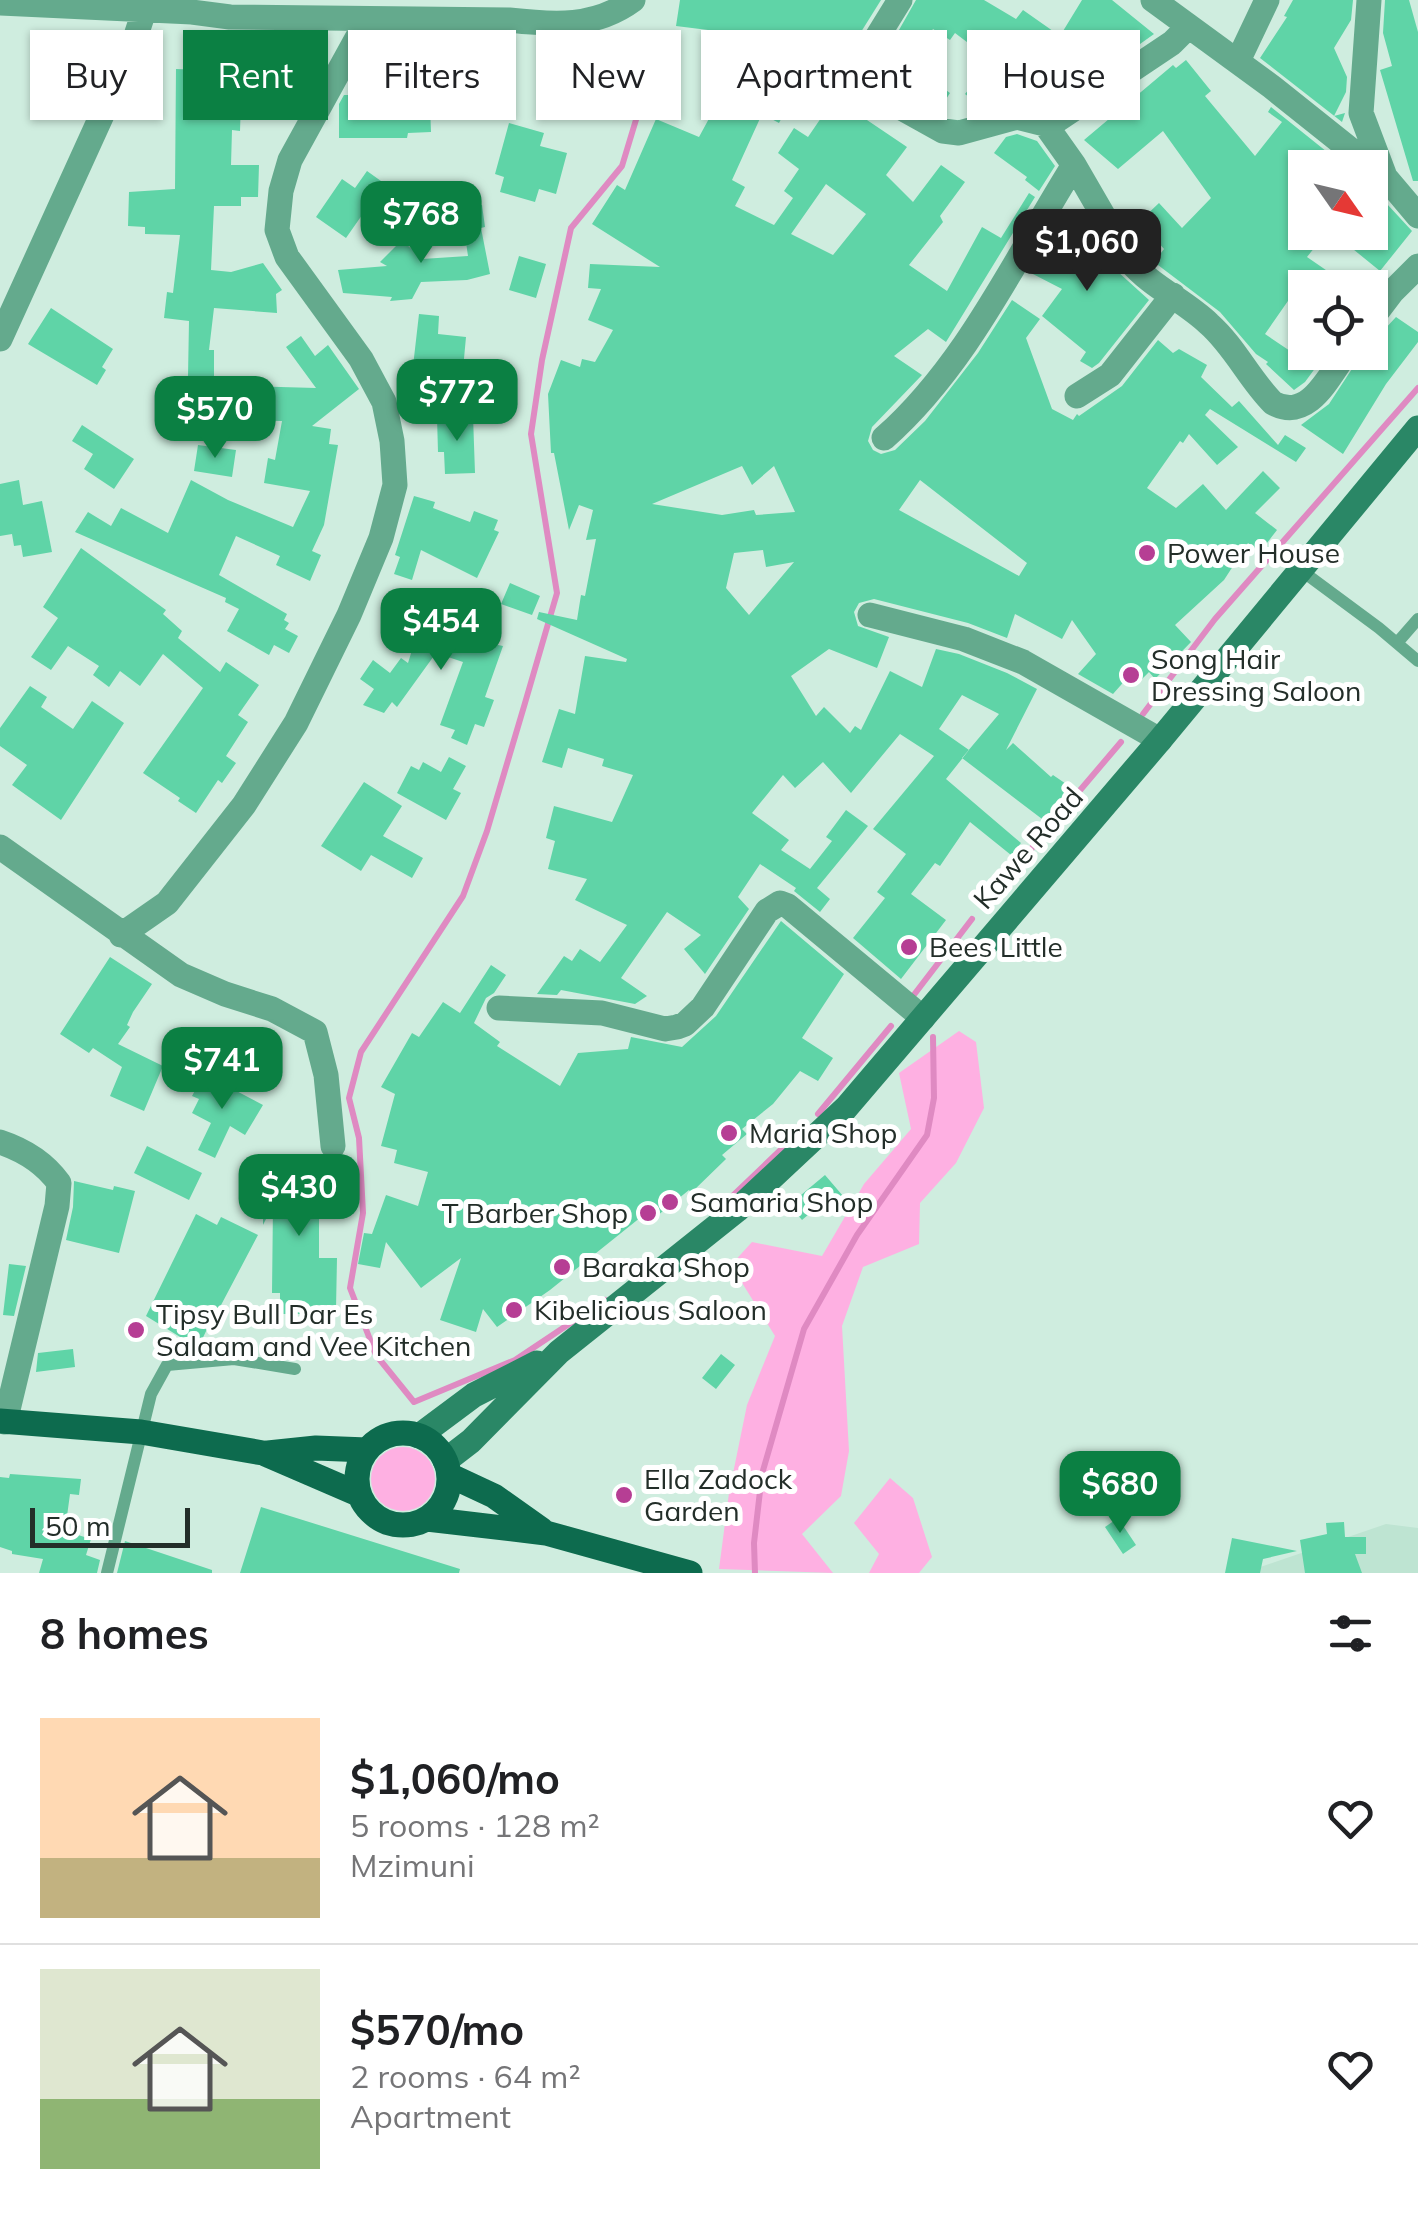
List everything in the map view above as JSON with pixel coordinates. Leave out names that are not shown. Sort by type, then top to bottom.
[{"type":"main road","name":"Kawe Road","points":[[447,1468],[559,1352],[737,1210],[846,1108],[1160,740],[1418,428]]},
{"type":"main road","name":"Kawe Road","points":[[419,1436],[474,1395],[559,1352]]},
{"type":"main road","points":[[2,1422],[141,1432],[262,1453],[358,1494]]},
{"type":"main road","points":[[426,1519],[440,1507],[447,1492],[447,1468],[438,1448],[419,1436],[396,1433],[380,1439],[359,1463],[356,1479],[366,1508],[388,1523],[401,1526],[426,1519],[546,1533],[690,1573]]},
{"type":"main road","points":[[262,1453],[316,1448],[367,1450]]},
{"type":"main road","points":[[447,1468],[546,1533]]},
{"type":"street","points":[[0,3],[156,7],[230,17],[582,23],[615,13],[633,0]]},
{"type":"street","points":[[900,0],[853,76],[859,87],[942,132],[959,133],[1017,117],[1045,124],[1063,118],[1172,43],[1188,27]]},
{"type":"street","points":[[1153,0],[1351,150]]},
{"type":"street","points":[[1238,61],[1268,0]]},
{"type":"street","points":[[1369,0],[1361,113],[1375,150]]},
{"type":"street","points":[[0,339],[130,51],[156,7]]},
{"type":"street","points":[[121,935],[167,904],[244,805],[296,723],[349,615],[381,538],[394,485],[392,441],[384,402],[360,358],[287,257],[278,230],[281,191],[290,160],[367,20]]},
{"type":"street","points":[[1045,124],[1074,165],[1129,260],[1221,335],[1261,391],[1285,410],[1298,409],[1311,400],[1334,370]]},
{"type":"street","points":[[884,438],[924,396],[969,337],[1074,165]]},
{"type":"street","points":[[1388,180],[1418,216]]},
{"type":"street","points":[[1388,297],[1418,266]]},
{"type":"street","points":[[1077,396],[1110,375],[1173,295]]},
{"type":"street","points":[[870,614],[964,638],[1023,662],[1160,740]]},
{"type":"street","points":[[0,848],[181,975],[272,1009],[315,1032],[326,1076],[333,1146]]},
{"type":"street","points":[[499,1008],[602,1012],[666,1028],[686,1024],[703,1007],[768,911],[780,903],[922,1018]]},
{"type":"street","points":[[0,1142],[20,1148],[44,1164],[59,1184],[57,1206],[2,1422]]},
{"type":"lane","points":[[1302,571],[1418,661]]},
{"type":"lane","points":[[1397,643],[1418,619]]},
{"type":"lane","points":[[107,1573],[152,1394],[167,1366],[234,1358],[295,1368]]},
{"type":"shaded area","points":[[959,1031],[976,1042],[984,1108],[956,1163],[920,1203],[919,1244],[863,1267],[842,1326],[849,1451],[841,1496],[802,1534],[833,1573],[719,1569],[747,1405],[775,1336],[731,1265],[752,1242],[822,1256],[864,1184],[911,1129],[899,1073]]},
{"type":"shaded area","points":[[403,1447],[426,1456],[435,1479],[426,1502],[403,1511],[380,1502],[371,1479],[380,1456]]},
{"type":"shaded area","points":[[890,1478],[913,1498],[932,1557],[919,1573],[869,1573],[879,1554],[854,1523]]},
{"type":"shaded area","points":[[1386,1524],[1418,1528],[1418,1573],[1243,1573]]},
{"type":"building","points":[[680,0],[881,0],[862,30],[708,30],[676,26]]},
{"type":"building","points":[[916,0],[984,0],[1016,19],[1023,10],[1051,30],[967,30],[967,42],[955,33],[950,40],[947,30],[899,30]]},
{"type":"building","points":[[1082,0],[1112,0],[1154,34],[1140,44],[1140,30],[1064,30]]},
{"type":"building","points":[[1293,0],[1353,0],[1351,20],[1334,48],[1347,77],[1346,92],[1334,116],[1260,58],[1287,17],[1284,16]]},
{"type":"building","points":[[1385,0],[1409,0],[1418,32],[1418,181],[1413,181],[1380,70],[1392,66],[1383,33]]},
{"type":"building","points":[[1186,60],[1211,91],[1205,96],[1255,156],[1282,122],[1268,112],[1271,107],[1325,150],[1288,150],[1288,250],[1313,250],[1307,257],[1326,270],[1288,270],[1288,301],[1265,334],[1288,350],[1288,370],[1314,370],[1294,390],[1220,312],[1154,262],[1164,249],[1140,221],[1159,203],[1182,228],[1211,198],[1163,131],[1118,169],[1084,140],[1108,120],[1140,120],[1140,93],[1173,65],[1176,68]]},
{"type":"building","points":[[176,69],[183,69],[183,120],[240,120],[240,131],[232,130],[231,165],[259,165],[258,197],[241,197],[241,206],[214,206],[211,270],[231,272],[263,263],[282,290],[276,294],[277,313],[214,308],[209,350],[214,350],[214,376],[188,376],[189,321],[164,318],[167,292],[173,293],[180,235],[145,234],[145,227],[128,226],[129,192],[175,189]]},
{"type":"building","points":[[348,95],[348,120],[431,120],[431,132],[408,133],[407,138],[339,138],[339,104]]},
{"type":"building","points":[[656,120],[699,137],[708,120],[759,120],[732,180],[745,187],[735,206],[774,225],[793,198],[784,191],[799,169],[778,153],[794,128],[808,137],[820,120],[867,120],[907,147],[886,175],[913,202],[941,165],[965,182],[940,216],[943,222],[909,265],[947,291],[982,227],[1001,238],[1029,193],[1035,197],[946,342],[928,329],[894,356],[922,375],[872,427],[868,441],[873,450],[881,454],[895,450],[925,421],[978,353],[1012,300],[1040,319],[1026,338],[1052,409],[1073,420],[1122,386],[1158,340],[1173,353],[1179,349],[1207,365],[1201,377],[1232,407],[1239,401],[1278,445],[1285,435],[1306,448],[1296,462],[1210,409],[1205,415],[1238,447],[1217,465],[1189,434],[1147,488],[1176,508],[1203,484],[1226,510],[1263,471],[1280,488],[1255,513],[1277,530],[1260,552],[1248,543],[1224,580],[1175,625],[1191,642],[1155,679],[1149,672],[1136,685],[1128,677],[1113,694],[1078,674],[1096,654],[1072,620],[1062,639],[1015,614],[1007,638],[968,623],[874,599],[859,603],[854,612],[858,626],[889,637],[877,668],[829,649],[791,676],[816,716],[824,707],[850,733],[855,726],[861,730],[890,671],[922,687],[936,649],[1007,673],[1037,689],[1006,750],[1013,743],[1051,777],[1072,788],[1046,822],[962,758],[946,779],[1021,843],[1011,855],[970,822],[940,866],[935,863],[911,894],[946,920],[901,979],[853,938],[885,898],[877,892],[906,854],[873,829],[934,756],[900,734],[851,793],[823,762],[795,788],[783,775],[752,813],[789,840],[781,850],[810,869],[832,841],[826,837],[846,810],[868,826],[817,888],[830,899],[820,912],[794,891],[796,888],[760,864],[738,897],[749,909],[705,974],[684,949],[701,935],[667,912],[621,978],[647,996],[635,1004],[561,990],[557,995],[537,994],[564,956],[572,961],[580,949],[600,962],[627,925],[575,900],[587,879],[548,869],[555,841],[546,838],[554,806],[612,822],[633,775],[602,766],[604,759],[568,748],[562,768],[542,762],[559,709],[575,714],[585,656],[626,662],[627,659],[537,619],[539,612],[577,620],[596,539],[586,540],[593,510],[579,505],[569,530],[551,453],[548,394],[561,360],[580,367],[582,359],[595,362],[613,330],[588,320],[601,289],[588,288],[590,264],[660,267],[592,224],[617,185],[625,190]],"holes":[[[826,184],[866,214],[833,255],[791,234]],[[742,466],[752,485],[774,466],[795,512],[756,515],[754,510],[722,515],[652,504]],[[920,480],[1027,563],[1019,576],[899,510]],[[763,550],[766,567],[794,562],[749,615],[726,588],[734,553]],[[962,695],[999,714],[969,750],[939,729]]]},
{"type":"building","points":[[509,123],[544,133],[540,146],[567,153],[556,194],[539,189],[535,202],[500,192],[504,177],[495,174]]},
{"type":"building","points":[[1017,134],[1037,141],[1055,166],[1039,191],[994,153],[1006,137]]},
{"type":"building","points":[[367,171],[381,181],[381,188],[346,238],[316,217],[342,179],[355,188]]},
{"type":"building","points":[[482,205],[485,227],[481,228],[490,274],[467,280],[421,282],[412,299],[390,301],[392,297],[343,293],[338,270],[387,266],[380,262],[402,240],[422,259],[468,256],[461,208]]},
{"type":"building","points":[[1388,205],[1412,231],[1379,270],[1354,250],[1388,250]]},
{"type":"building","points":[[1062,216],[1073,224],[1068,233],[1095,254],[1101,244],[1117,271],[1149,300],[1092,368],[1080,361],[1086,352],[1042,316],[1062,289],[1029,272]]},
{"type":"building","points":[[519,256],[546,264],[536,298],[509,290]]},
{"type":"building","points":[[51,308],[113,349],[97,385],[28,344]]},
{"type":"building","points":[[419,314],[439,316],[438,334],[466,337],[462,380],[412,375]]},
{"type":"building","points":[[1396,317],[1418,332],[1418,342],[1386,384],[1343,454],[1301,425],[1329,404],[1351,370],[1388,370],[1388,326]]},
{"type":"building","points":[[301,336],[315,356],[328,345],[359,389],[312,426],[331,429],[329,444],[338,445],[324,525],[312,551],[321,555],[310,581],[276,565],[280,556],[236,536],[219,575],[287,614],[284,620],[289,623],[285,629],[298,636],[289,653],[274,645],[269,655],[227,631],[239,609],[225,602],[226,598],[75,532],[88,512],[111,526],[121,508],[168,533],[191,480],[293,527],[310,491],[264,483],[268,458],[275,460],[282,421],[234,420],[234,404],[211,403],[212,385],[316,388],[286,347]]},
{"type":"building","points":[[473,416],[475,473],[445,474],[444,452],[438,452],[437,417]]},
{"type":"building","points":[[82,425],[134,459],[114,489],[84,469],[93,454],[72,441]]},
{"type":"building","points":[[198,445],[236,450],[232,477],[194,471]]},
{"type":"building","points":[[19,480],[23,505],[42,501],[52,552],[23,557],[21,545],[14,546],[12,534],[0,536],[0,484]]},
{"type":"building","points":[[414,496],[435,502],[433,508],[470,522],[474,511],[498,520],[494,530],[499,532],[477,578],[421,550],[412,580],[394,574],[400,557],[395,555]]},
{"type":"building","points":[[81,548],[166,610],[163,614],[182,631],[178,638],[220,672],[226,662],[259,685],[238,715],[248,722],[226,756],[236,763],[222,783],[218,780],[196,813],[143,773],[203,688],[163,654],[140,686],[120,671],[109,687],[93,675],[99,666],[68,646],[51,670],[31,657],[58,618],[43,607]]},
{"type":"building","points":[[510,583],[540,596],[532,615],[501,604]]},
{"type":"building","points":[[427,602],[458,612],[450,635],[503,646],[485,697],[494,700],[484,727],[475,724],[467,745],[451,738],[455,730],[440,725],[463,662],[436,653],[397,707],[392,702],[384,713],[363,705],[374,689],[360,679],[373,660],[390,673],[401,658],[408,663]]},
{"type":"building","points":[[30,686],[47,697],[41,707],[73,729],[92,701],[124,723],[61,820],[12,785],[27,765],[0,746],[0,728]]},
{"type":"building","points":[[449,757],[466,766],[453,789],[461,793],[446,820],[397,793],[411,766],[419,770],[423,762],[441,772]]},
{"type":"building","points":[[364,782],[402,806],[383,836],[423,858],[412,878],[371,855],[361,871],[321,846]]},
{"type":"building","points":[[781,921],[844,974],[802,1038],[833,1058],[818,1081],[800,1071],[773,1104],[742,1129],[747,1134],[722,1155],[726,1159],[691,1193],[689,1190],[652,1220],[646,1213],[497,1327],[483,1309],[476,1332],[440,1320],[461,1258],[421,1288],[386,1242],[380,1268],[358,1264],[364,1233],[372,1234],[386,1195],[418,1206],[428,1172],[394,1163],[397,1150],[381,1146],[395,1094],[381,1087],[412,1033],[419,1037],[443,1002],[460,1013],[491,965],[506,975],[486,998],[474,1023],[500,1042],[497,1046],[560,1086],[578,1053],[628,1049],[631,1037],[682,1047],[716,1016]]},
{"type":"building","points":[[110,957],[152,984],[118,1044],[163,1066],[144,1111],[110,1096],[122,1067],[93,1048],[89,1053],[60,1034]]},
{"type":"building","points":[[204,1074],[263,1105],[245,1135],[230,1126],[215,1158],[198,1150],[211,1123],[192,1113],[199,1099],[192,1096]]},
{"type":"building","points":[[147,1146],[202,1173],[189,1200],[134,1173]]},
{"type":"building","points":[[281,1161],[295,1161],[320,1170],[321,1181],[327,1181],[326,1216],[319,1216],[319,1258],[337,1258],[336,1309],[280,1314],[280,1293],[272,1293],[273,1205],[263,1225],[263,1179],[268,1179],[268,1166],[281,1166]]},
{"type":"building","points":[[825,1175],[843,1196],[827,1210],[822,1203],[802,1220],[789,1205]]},
{"type":"building","points":[[74,1181],[135,1191],[119,1253],[66,1240]]},
{"type":"building","points":[[196,1214],[217,1225],[221,1217],[258,1235],[220,1307],[226,1310],[215,1330],[208,1327],[198,1348],[146,1316]]},
{"type":"building","points":[[9,1264],[26,1266],[14,1316],[3,1315]]},
{"type":"building","points":[[73,1349],[75,1367],[36,1372],[38,1353]]},
{"type":"building","points":[[721,1354],[735,1365],[716,1389],[702,1378]]},
{"type":"building","points":[[10,1474],[81,1479],[79,1495],[70,1494],[65,1531],[91,1539],[86,1555],[100,1560],[97,1573],[39,1573],[43,1559],[12,1554],[0,1547],[0,1477],[9,1478]]},
{"type":"building","points":[[261,1507],[460,1569],[459,1573],[240,1573]]},
{"type":"building","points":[[1118,1518],[1136,1545],[1123,1554],[1105,1527]]},
{"type":"building","points":[[1344,1522],[1345,1537],[1366,1537],[1366,1554],[1355,1554],[1362,1573],[1305,1573],[1300,1540],[1327,1534],[1326,1523]]},
{"type":"building","points":[[1232,1538],[1297,1551],[1263,1559],[1260,1573],[1225,1573]]},
{"type":"building","points":[[125,1541],[212,1570],[212,1573],[117,1573]]},
{"type":"waterway","points":[[605,1300],[515,1360],[414,1402],[376,1355],[350,1288],[363,1213],[359,1138],[349,1098],[361,1052],[463,896],[525,703],[557,593],[531,434],[542,360],[571,228],[622,166],[636,120]]},
{"type":"waterway","points":[[1143,714],[1215,619],[1418,388]]},
{"type":"waterway","points":[[1076,795],[1121,742]]},
{"type":"waterway","points":[[984,905],[1068,805]]},
{"type":"waterway","points":[[913,996],[972,919]]},
{"type":"waterway","points":[[818,1114],[891,1026]]},
{"type":"waterway","points":[[755,1573],[754,1543],[762,1474],[804,1329],[857,1235],[927,1135],[934,1098],[933,1037]]},
{"type":"waterway","points":[[720,1208],[792,1139]]},
{"type":"place","name":"Power House","points":[[1147,553]]},
{"type":"place","name":"Song Hair Dressing Saloon","points":[[1131,675]]},
{"type":"place","name":"Bees Little","points":[[909,947]]},
{"type":"place","name":"Maria Shop","points":[[729,1133]]},
{"type":"place","name":"Samaria Shop","points":[[670,1202]]},
{"type":"place","name":"T Barber Shop","points":[[648,1213]]},
{"type":"place","name":"Baraka Shop","points":[[562,1267]]},
{"type":"place","name":"Kibelicious Saloon","points":[[514,1310]]},
{"type":"place","name":"Tipsy Bull Dar Es Salaam and Vee Kitchen","points":[[136,1330]]},
{"type":"place","name":"Ella Zadock Garden","points":[[624,1495]]}]
